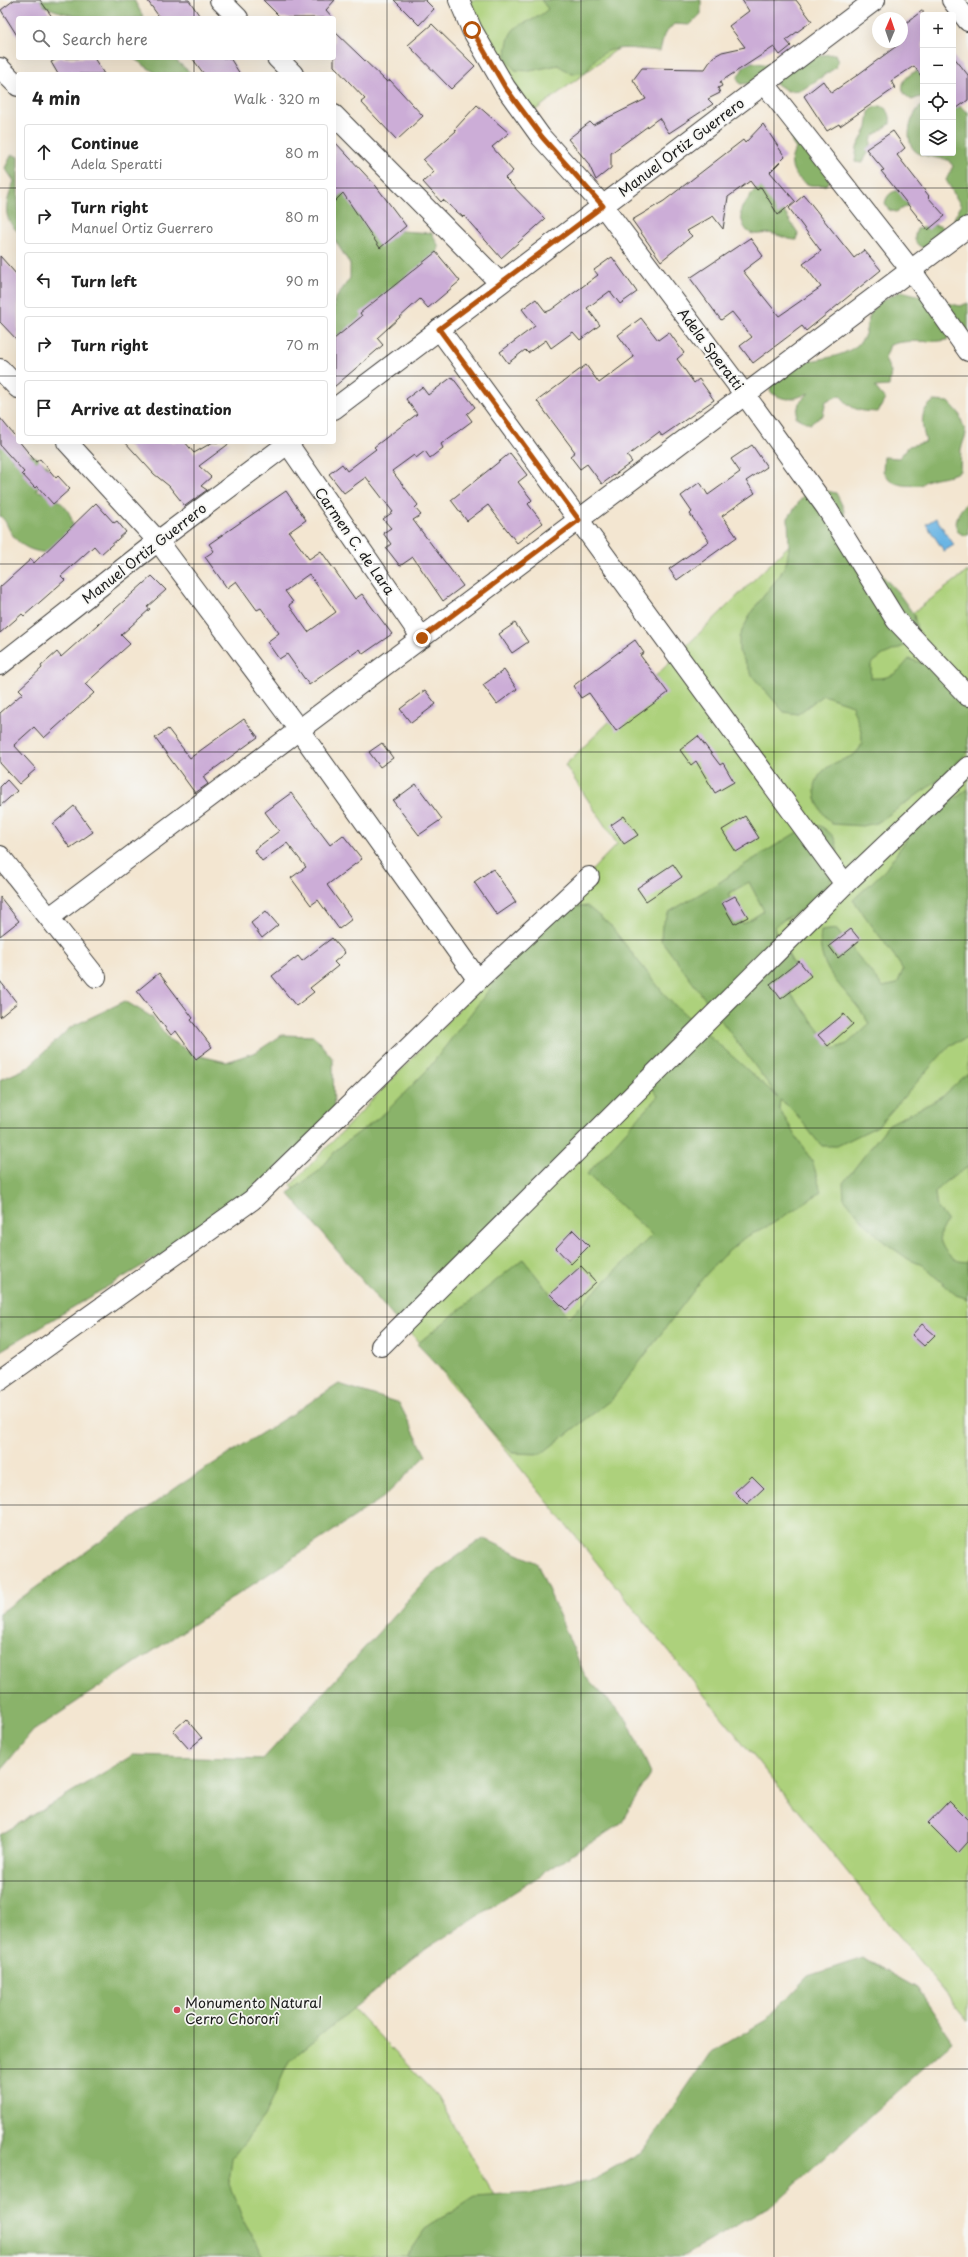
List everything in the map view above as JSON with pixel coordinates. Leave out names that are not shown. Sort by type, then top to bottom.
[{"type":"street","points":[[220,0],[236,16]]},
{"type":"street","name":"Adela Speratti","points":[[458,0],[472,30],[505,87],[542,137],[603,206],[745,395],[826,506],[896,620],[968,696]]},
{"type":"street","name":"Manuel Ortiz Guerrero","points":[[336,404],[603,206],[875,0]]},
{"type":"street","points":[[952,0],[968,21]]},
{"type":"street","points":[[279,60],[291,72]]},
{"type":"street","points":[[0,68],[16,84]]},
{"type":"street","points":[[765,84],[911,270],[968,351]]},
{"type":"street","points":[[336,117],[500,283]]},
{"type":"street","points":[[50,917],[968,227]]},
{"type":"street","points":[[439,329],[845,884]]},
{"type":"street","points":[[0,369],[16,386]]},
{"type":"street","points":[[69,444],[158,541],[299,730],[478,980]]},
{"type":"street","name":"Manuel Ortiz Guerrero","points":[[2,659],[288,444]]},
{"type":"street","name":"Carmen C. de Lara","points":[[290,444],[422,638]]},
{"type":"street","points":[[381,1346],[845,884],[968,767]]},
{"type":"street","points":[[0,856],[50,917],[96,977]]},
{"type":"street","points":[[0,1380],[252,1200],[478,980],[589,877]]},
{"type":"green space","points":[[34,0],[134,0],[143,16],[81,16],[60,12]]},
{"type":"green space","points":[[467,0],[683,0],[533,112],[509,78]]},
{"type":"green space","points":[[541,0],[701,0],[701,14],[690,25],[674,24],[664,35],[660,51],[627,48],[608,51],[600,55],[593,62],[586,73],[571,74],[558,65],[530,71],[515,70],[506,59],[507,45],[510,36],[519,26],[540,16],[548,9]]},
{"type":"green space","points":[[835,54],[838,61],[835,68],[802,90],[787,91],[774,82],[740,84],[737,78],[745,65],[752,62],[774,66],[821,55]]},
{"type":"green space","points":[[136,60],[175,60],[190,72],[154,72]]},
{"type":"green space","points":[[920,70],[920,97],[912,100],[906,96],[903,91],[903,86],[907,77]]},
{"type":"green space","points":[[956,104],[968,112],[968,224],[957,226],[954,219],[961,206],[946,180],[953,166],[948,160],[929,156],[956,156]]},
{"type":"green space","points":[[881,106],[889,113],[890,124],[872,137],[870,150],[862,163],[855,162],[857,147],[867,128],[869,112],[874,107]]},
{"type":"green space","points":[[920,107],[920,154],[913,149],[909,136],[911,121]]},
{"type":"green space","points":[[797,131],[831,179],[826,185],[810,185],[804,183],[793,170],[792,159],[796,149],[792,143],[791,136]]},
{"type":"green space","points":[[12,154],[16,156],[16,230],[12,226],[7,214],[7,202],[14,181],[5,168]]},
{"type":"green space","points":[[765,183],[798,233],[797,240],[788,239],[771,233],[754,234],[747,231],[745,228],[741,216],[741,209],[758,185]]},
{"type":"green space","points":[[336,186],[386,227],[401,231],[432,233],[439,247],[434,262],[415,287],[336,336],[336,298],[350,278],[350,264],[336,242]]},
{"type":"green space","points":[[906,189],[916,201],[896,212],[889,210],[885,203],[888,196],[895,191]]},
{"type":"green space","points":[[934,225],[941,226],[947,231],[928,249],[918,245],[915,240],[917,229]]},
{"type":"green space","points":[[901,291],[960,306],[968,303],[968,333],[963,328],[951,324],[947,340],[911,341],[890,345],[885,359],[891,372],[889,386],[875,387],[885,399],[878,412],[856,409],[848,404],[840,395],[826,401],[823,415],[810,424],[796,417],[799,403],[809,393],[798,397],[785,399],[770,392],[773,379],[781,371],[799,363],[839,355],[856,346],[864,336],[871,313],[877,304]]},
{"type":"green space","points":[[934,401],[949,402],[959,413],[966,434],[961,449],[960,471],[950,475],[934,478],[921,485],[904,485],[895,483],[890,480],[883,471],[884,457],[899,458],[909,446],[926,442],[922,419],[925,409]]},
{"type":"green space","points":[[0,441],[12,453],[12,460],[16,455],[25,453],[34,456],[48,466],[46,480],[36,490],[50,495],[66,508],[72,520],[73,528],[53,553],[39,552],[22,545],[0,516]]},
{"type":"green space","points":[[822,490],[836,493],[843,507],[846,521],[863,546],[867,560],[897,591],[914,615],[917,629],[911,643],[883,655],[871,664],[871,678],[884,678],[897,672],[909,659],[936,667],[968,688],[968,752],[940,779],[877,823],[862,826],[832,824],[820,808],[816,799],[815,791],[816,782],[827,768],[854,755],[861,745],[861,730],[852,705],[823,695],[798,714],[784,712],[753,677],[739,651],[739,637],[752,611],[780,575],[787,561],[789,547],[788,518],[806,492]]},
{"type":"green space","points":[[968,502],[968,535],[963,535],[957,531],[956,523],[962,508]]},
{"type":"green space","points":[[822,513],[898,624],[968,571],[968,2021],[291,1185],[617,844],[565,765]]},
{"type":"green space","points":[[968,789],[968,1038],[950,1045],[878,1126],[837,1146],[822,1146],[797,1115],[780,1100],[779,1109],[813,1163],[821,1192],[772,1224],[744,1238],[722,1257],[703,1278],[612,1399],[541,1454],[512,1453],[472,1410],[457,1385],[417,1344],[523,1259],[569,1317],[652,1235],[587,1174],[658,1096],[644,1078],[396,1320],[288,1193],[319,1171],[337,1149],[386,1112],[428,1069],[535,930],[557,909],[587,906],[610,925],[668,999],[778,1097],[661,940],[662,925],[669,912],[720,882],[744,865],[807,826],[821,826],[833,836],[836,844],[836,863],[830,881],[813,902],[774,927],[778,943],[787,952],[794,965],[791,994],[834,1049],[847,1044],[869,1024],[862,1012],[829,971],[823,959],[821,931],[836,929],[883,987],[897,984],[903,970],[853,900],[885,870],[911,833]],"holes":[[[749,882],[764,911],[743,924],[728,894]]]},
{"type":"green space","points":[[125,1001],[152,1017],[170,1040],[196,1055],[226,1062],[256,1052],[282,1035],[314,1036],[333,1059],[334,1119],[321,1149],[174,1249],[147,1263],[0,1351],[0,1080],[27,1068],[71,1027]]},
{"type":"green space","points":[[968,1073],[968,1167],[945,1182],[935,1193],[937,1207],[947,1220],[940,1234],[942,1245],[948,1254],[953,1258],[963,1262],[968,1261],[968,1299],[956,1295],[922,1265],[908,1259],[884,1242],[862,1220],[844,1198],[843,1183],[889,1124],[941,1098]]},
{"type":"green space","points":[[339,1384],[399,1403],[426,1456],[384,1497],[33,1731],[0,1771],[0,1613],[180,1485]]},
{"type":"green space","points":[[483,1538],[537,1563],[585,1676],[627,1720],[651,1773],[620,1824],[426,1949],[289,2061],[264,2117],[232,2158],[229,2184],[244,2222],[264,2257],[0,2257],[0,1835],[133,1755],[263,1759],[430,1576]]},
{"type":"green space","name":"Monumento Natural Cerro Chororî","points":[[0,1863],[273,1925],[437,2096],[511,2226],[510,2257],[0,2257]]},
{"type":"green space","points":[[863,1958],[917,1988],[953,2041],[774,2204],[682,2257],[406,2257],[425,2229],[475,2197],[533,2193],[590,2181],[643,2151],[710,2053],[766,2020],[808,1976]]},
{"type":"water","points":[[936,518],[954,545],[944,551],[926,524]]},
{"type":"building","points":[[14,0],[40,0],[52,16],[16,16],[16,34],[1,10]]},
{"type":"building","points":[[147,0],[189,0],[200,16],[159,16]]},
{"type":"building","points":[[263,0],[335,0],[326,10],[331,16],[279,16]]},
{"type":"building","points":[[394,0],[425,0],[434,9],[419,25]]},
{"type":"building","points":[[742,0],[796,0],[812,21],[786,40],[791,46],[780,55],[774,47],[720,82],[722,86],[718,88],[720,93],[708,99],[713,104],[669,133],[659,118],[611,153],[611,168],[596,180],[588,163],[568,139],[590,122],[593,125],[646,99],[633,80],[642,68],[705,69],[713,57],[722,52],[745,47],[729,26],[749,11]]},
{"type":"building","points":[[920,12],[920,75],[914,66],[891,81],[895,88],[840,126],[839,124],[827,131],[804,96],[823,81],[831,93],[894,48],[908,48],[908,21]]},
{"type":"building","points":[[432,24],[475,66],[451,89],[408,45]]},
{"type":"building","points":[[336,33],[387,82],[390,80],[423,116],[397,140],[361,102],[365,99],[334,66],[334,60],[336,60]]},
{"type":"building","points":[[55,60],[95,60],[103,72],[57,72],[51,62]]},
{"type":"building","points":[[194,60],[231,60],[239,72],[202,72]]},
{"type":"building","points":[[956,60],[968,75],[968,100],[956,109]]},
{"type":"building","points":[[477,105],[509,133],[492,147],[513,171],[505,178],[545,219],[501,258],[464,216],[463,217],[443,200],[441,202],[423,182],[434,172],[423,160],[456,131],[454,130]]},
{"type":"building","points":[[763,124],[785,157],[770,172],[795,201],[778,215],[761,187],[757,190],[750,181],[728,197],[723,229],[713,216],[687,231],[692,236],[661,261],[632,220],[664,201],[743,140],[745,143]]},
{"type":"building","points":[[893,131],[905,148],[897,155],[929,196],[928,197],[945,216],[928,230],[881,171],[884,170],[866,149]]},
{"type":"building","points":[[336,143],[376,186],[406,226],[380,248],[343,193],[336,200]]},
{"type":"building","points":[[804,195],[854,258],[864,250],[881,270],[806,331],[802,326],[753,363],[740,346],[752,337],[732,312],[721,320],[690,278],[750,238],[763,256],[743,271],[779,316],[821,287],[803,264],[821,251],[789,208]]},
{"type":"building","points":[[436,252],[460,281],[428,308],[420,299],[377,338],[383,345],[336,385],[336,337],[362,316],[360,313]]},
{"type":"building","points":[[0,256],[16,274],[16,339],[0,322]]},
{"type":"building","points":[[612,257],[637,292],[620,304],[610,291],[587,308],[600,325],[580,340],[573,332],[551,348],[546,340],[528,353],[525,350],[508,363],[500,352],[535,326],[522,309],[536,299],[546,312],[551,310],[598,275],[594,270]]},
{"type":"building","points":[[641,318],[658,340],[669,332],[684,353],[677,359],[694,383],[699,379],[714,400],[662,436],[659,432],[627,456],[632,462],[602,484],[587,464],[580,469],[570,456],[575,452],[537,401],[586,365],[599,383],[634,357],[618,335]]},
{"type":"building","points":[[452,377],[475,407],[467,414],[472,421],[441,444],[443,448],[430,458],[425,451],[416,458],[414,455],[392,471],[418,505],[415,508],[421,515],[413,520],[463,586],[443,601],[413,557],[400,566],[386,548],[391,544],[383,533],[391,528],[383,519],[393,512],[366,477],[344,493],[329,474],[342,464],[347,471],[376,449],[374,447],[417,414],[406,399],[422,387],[428,395]]},
{"type":"building","points":[[0,418],[16,438],[16,444],[21,444],[36,462],[40,459],[56,478],[58,476],[70,489],[53,504],[37,486],[35,488],[22,474],[24,472],[0,445]]},
{"type":"building","points":[[127,444],[187,444],[194,453],[210,444],[229,444],[199,466],[211,477],[201,486],[207,490],[185,506],[169,486],[154,474]]},
{"type":"building","points":[[752,445],[767,467],[746,481],[755,493],[722,516],[737,537],[677,580],[669,569],[709,541],[690,514],[692,512],[681,496],[700,482],[708,495],[740,472],[731,459]]},
{"type":"building","points":[[510,453],[527,475],[518,482],[532,500],[528,504],[543,523],[517,543],[488,505],[467,521],[451,500]]},
{"type":"building","points":[[286,491],[306,520],[289,532],[309,559],[321,551],[355,599],[362,594],[392,634],[363,654],[360,649],[309,685],[287,654],[279,659],[267,642],[279,633],[261,608],[257,610],[236,581],[227,588],[205,557],[214,551],[209,544]],"holes":[[[309,574],[336,612],[308,632],[289,605],[293,602],[285,591]]]},
{"type":"building","points":[[96,503],[114,523],[117,521],[126,532],[101,554],[94,546],[61,576],[65,580],[24,616],[22,614],[0,633],[0,587],[31,559],[34,563]]},
{"type":"building","points":[[152,576],[166,590],[147,607],[150,609],[121,635],[130,644],[85,684],[94,693],[44,738],[34,727],[14,745],[36,769],[19,784],[0,763],[0,713],[23,693],[19,689],[42,668],[41,666],[57,652],[61,657]]},
{"type":"building","points":[[515,623],[528,642],[512,653],[499,634]]},
{"type":"building","points":[[635,640],[644,653],[640,655],[668,693],[616,731],[589,693],[581,698],[573,686]]},
{"type":"building","points":[[504,670],[517,689],[497,704],[483,685]]},
{"type":"building","points":[[425,690],[436,704],[411,723],[400,709]]},
{"type":"building","points":[[244,719],[258,737],[203,777],[208,784],[195,793],[155,738],[168,729],[190,758]]},
{"type":"building","points":[[698,736],[720,765],[723,763],[734,782],[715,793],[696,761],[691,765],[680,750]]},
{"type":"building","points":[[382,743],[393,758],[380,767],[369,752]]},
{"type":"building","points":[[7,780],[17,791],[0,806],[0,787]]},
{"type":"building","points":[[416,784],[442,819],[419,835],[393,801]]},
{"type":"building","points":[[291,793],[330,845],[343,835],[362,859],[327,885],[352,919],[339,929],[318,900],[311,905],[291,878],[306,867],[287,843],[262,861],[254,850],[279,831],[265,812]]},
{"type":"building","points":[[74,806],[93,832],[70,848],[53,824]]},
{"type":"building","points":[[624,816],[638,835],[624,844],[611,825]]},
{"type":"building","points":[[745,816],[759,838],[736,852],[722,830]]},
{"type":"building","points":[[673,864],[682,877],[646,901],[637,888]]},
{"type":"building","points":[[493,869],[516,902],[497,915],[474,882]]},
{"type":"building","points":[[735,896],[748,917],[734,924],[722,903]]},
{"type":"building","points":[[0,897],[19,921],[0,936]]},
{"type":"building","points":[[266,911],[278,925],[262,938],[251,923]]},
{"type":"building","points":[[851,929],[860,940],[838,958],[829,946]]},
{"type":"building","points":[[332,938],[345,953],[334,962],[338,966],[310,988],[314,992],[296,1006],[272,976],[298,956],[302,961]]},
{"type":"building","points":[[799,961],[811,976],[781,999],[770,984]]},
{"type":"building","points":[[159,973],[193,1018],[191,1020],[212,1047],[196,1059],[176,1031],[171,1035],[137,991]]},
{"type":"building","points":[[0,981],[17,1003],[0,1017]]},
{"type":"building","points":[[844,1014],[853,1024],[828,1046],[818,1035]]},
{"type":"building","points":[[573,1230],[589,1246],[571,1264],[556,1248]]},
{"type":"building","points":[[581,1266],[596,1282],[566,1310],[550,1294]]},
{"type":"building","points":[[922,1324],[935,1335],[924,1346],[912,1335]]},
{"type":"building","points":[[752,1476],[764,1488],[747,1504],[735,1492]]},
{"type":"building","points":[[186,1719],[202,1738],[189,1749],[173,1731]]},
{"type":"building","points":[[949,1801],[968,1820],[968,1842],[958,1853],[928,1823]]},
{"type":"place","name":"Monumento Natural Cerro Chororî","points":[[177,2010]]},
{"type":"route","points":[[422,638],[579,520],[439,329],[603,206],[542,137],[505,87],[472,30]]}]
